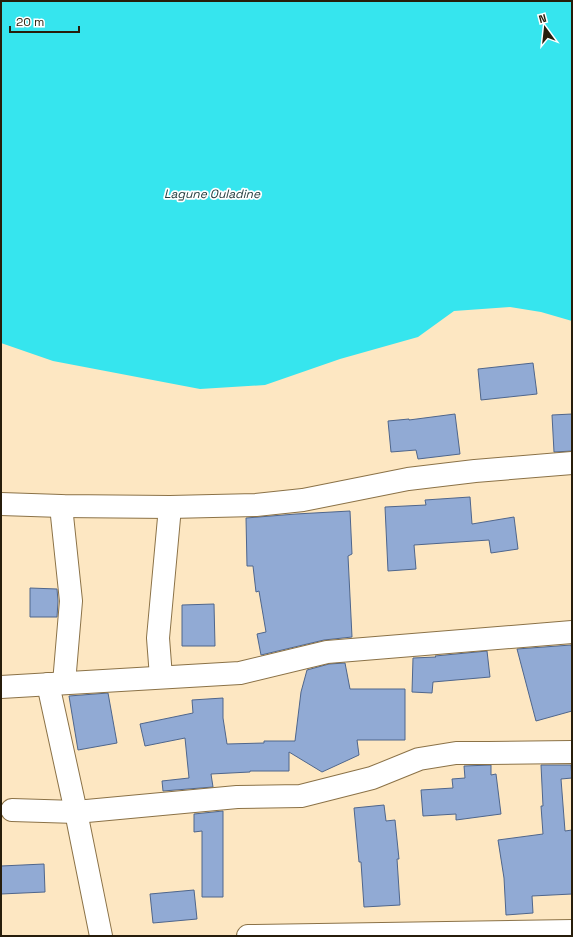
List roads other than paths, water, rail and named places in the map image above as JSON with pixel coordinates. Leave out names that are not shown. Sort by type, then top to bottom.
[{"type":"street","points":[[1,504],[170,507],[256,505],[295,501],[408,479],[475,471],[572,463]]},
{"type":"street","points":[[61,506],[71,601],[56,684],[76,812],[101,936]]},
{"type":"street","points":[[161,678],[158,638],[170,507]]},
{"type":"street","points":[[1,687],[240,673],[327,652],[572,632]]},
{"type":"street","points":[[12,810],[76,812],[237,797],[301,796],[372,778],[419,759],[456,753],[572,752]]},
{"type":"street","points":[[248,936],[572,931]]},
{"type":"water","name":"Lagune Ouladine","points":[[1,1],[572,1],[572,321],[541,312],[510,307],[454,311],[418,337],[340,359],[265,385],[200,389],[53,361],[1,343]]}]
